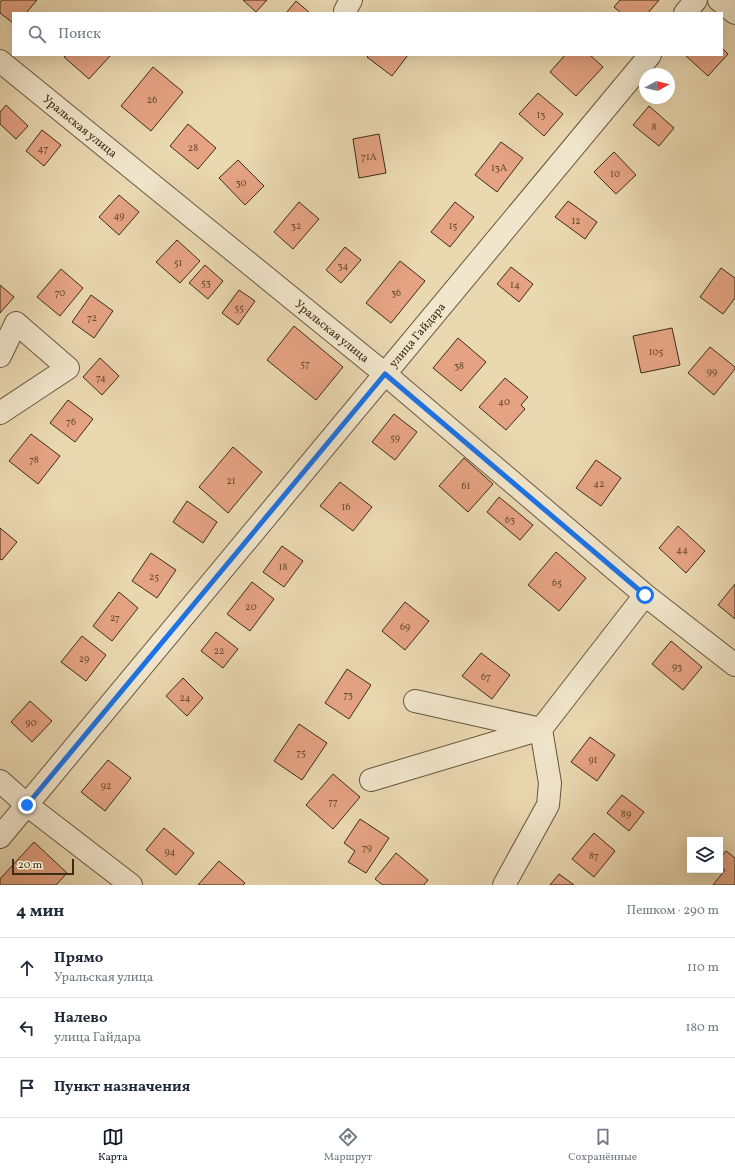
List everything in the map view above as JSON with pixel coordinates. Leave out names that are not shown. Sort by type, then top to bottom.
[{"type":"street","points":[[686,12],[696,0]]},
{"type":"street","points":[[719,0],[735,13]]},
{"type":"street","name":"улица Гайдара","points":[[0,837],[649,56]]},
{"type":"street","name":"Уральская улица","points":[[0,61],[385,374],[645,595],[735,665]]},
{"type":"street","points":[[0,356],[16,323],[68,368],[0,412]]},
{"type":"street","points":[[371,780],[541,728],[645,595]]},
{"type":"street","points":[[415,701],[541,728]]},
{"type":"street","points":[[504,885],[548,805],[550,782],[541,728]]},
{"type":"street","points":[[0,781],[27,805],[131,885]]},
{"type":"building","points":[[2,0],[37,0],[27,12],[12,12],[12,22],[0,13],[0,2]]},
{"type":"building","points":[[243,0],[267,0],[256,12]]},
{"type":"building","points":[[620,0],[659,0],[649,12],[620,12],[614,7]]},
{"type":"building","points":[[296,1],[309,12],[287,12]]},
{"type":"building","points":[[723,49],[728,54],[708,76],[686,56],[723,56]]},
{"type":"building","points":[[65,56],[110,56],[89,79],[64,57]]},
{"type":"building","points":[[368,56],[407,56],[392,76],[367,57]]},
{"type":"building","points":[[564,56],[591,56],[603,67],[576,96],[550,72]]},
{"type":"building","points":[[153,67],[183,92],[151,131],[121,106]]},
{"type":"building","points":[[538,93],[563,114],[544,136],[519,114]]},
{"type":"building","points":[[6,105],[28,126],[16,139],[0,124],[0,112]]},
{"type":"building","points":[[649,106],[674,128],[659,146],[633,125]]},
{"type":"building","points":[[188,124],[216,148],[198,169],[170,146]]},
{"type":"building","points":[[42,130],[61,145],[44,166],[26,151]]},
{"type":"building","points":[[379,134],[386,173],[359,178],[353,139]]},
{"type":"building","points":[[501,142],[523,158],[497,192],[475,175]]},
{"type":"building","points":[[614,152],[636,175],[616,194],[594,172]]},
{"type":"building","points":[[238,160],[264,186],[245,205],[219,178]]},
{"type":"building","points":[[119,195],[139,212],[119,235],[99,217]]},
{"type":"building","points":[[568,201],[597,222],[585,239],[555,217]]},
{"type":"building","points":[[299,202],[319,219],[293,249],[274,232]]},
{"type":"building","points":[[455,202],[474,217],[450,247],[431,232]]},
{"type":"building","points":[[177,240],[200,261],[180,283],[156,262]]},
{"type":"building","points":[[345,247],[361,260],[341,283],[326,270]]},
{"type":"building","points":[[400,261],[425,281],[391,323],[366,303]]},
{"type":"building","points":[[205,265],[223,281],[208,299],[189,283]]},
{"type":"building","points":[[511,267],[533,284],[519,302],[497,284]]},
{"type":"building","points":[[721,268],[735,278],[735,298],[723,314],[700,297]]},
{"type":"building","points":[[61,269],[83,288],[60,316],[37,297]]},
{"type":"building","points":[[0,285],[14,297],[0,313]]},
{"type":"building","points":[[239,290],[255,301],[238,325],[222,313]]},
{"type":"building","points":[[91,295],[113,311],[94,338],[72,322]]},
{"type":"building","points":[[294,326],[343,367],[316,400],[267,360]]},
{"type":"building","points":[[672,328],[680,365],[641,373],[633,336]]},
{"type":"building","points":[[458,338],[486,362],[461,391],[433,368]]},
{"type":"building","points":[[710,347],[735,367],[714,395],[688,373]]},
{"type":"building","points":[[100,358],[119,376],[102,395],[83,377]]},
{"type":"building","points":[[505,378],[528,397],[521,405],[525,409],[506,430],[479,407]]},
{"type":"building","points":[[68,400],[93,419],[75,442],[50,423]]},
{"type":"building","points":[[394,414],[417,432],[395,460],[372,442]]},
{"type":"building","points":[[31,434],[60,456],[38,484],[9,461]]},
{"type":"building","points":[[233,447],[262,472],[228,513],[199,487]]},
{"type":"building","points":[[464,458],[493,484],[468,512],[439,486]]},
{"type":"building","points":[[596,460],[621,478],[601,506],[576,488]]},
{"type":"building","points":[[340,482],[372,507],[353,531],[320,506]]},
{"type":"building","points":[[499,497],[533,525],[520,540],[487,512]]},
{"type":"building","points":[[187,501],[217,522],[203,543],[173,522]]},
{"type":"building","points":[[678,526],[705,551],[686,573],[659,548]]},
{"type":"building","points":[[0,528],[17,542],[2,560],[0,559]]},
{"type":"building","points":[[282,546],[303,561],[284,587],[263,572]]},
{"type":"building","points":[[556,552],[586,578],[559,611],[528,585]]},
{"type":"building","points":[[151,553],[176,570],[157,598],[132,581]]},
{"type":"building","points":[[252,582],[274,599],[250,631],[227,614]]},
{"type":"building","points":[[735,584],[735,619],[718,605]]},
{"type":"building","points":[[119,592],[138,608],[112,641],[93,626]]},
{"type":"building","points":[[405,602],[429,621],[405,650],[382,631]]},
{"type":"building","points":[[216,632],[238,649],[223,668],[201,651]]},
{"type":"building","points":[[82,636],[106,655],[86,681],[61,662]]},
{"type":"building","points":[[671,641],[702,667],[683,690],[652,664]]},
{"type":"building","points":[[481,653],[510,675],[492,699],[462,676]]},
{"type":"building","points":[[347,669],[371,685],[349,719],[325,703]]},
{"type":"building","points":[[183,678],[203,698],[187,716],[166,696]]},
{"type":"building","points":[[30,701],[52,721],[32,742],[11,722]]},
{"type":"building","points":[[299,724],[327,743],[302,780],[274,761]]},
{"type":"building","points":[[590,737],[615,755],[597,781],[571,762]]},
{"type":"building","points":[[108,760],[131,778],[105,811],[81,792]]},
{"type":"building","points":[[333,774],[360,797],[333,829],[306,805]]},
{"type":"building","points":[[622,795],[644,812],[629,831],[607,813]]},
{"type":"building","points":[[360,819],[389,838],[366,873],[348,862],[355,851],[344,843]]},
{"type":"building","points":[[164,828],[194,853],[176,875],[146,850]]},
{"type":"building","points":[[594,833],[615,851],[594,877],[572,859]]},
{"type":"building","points":[[34,842],[67,873],[56,885],[0,885],[0,879]]},
{"type":"building","points":[[726,851],[735,858],[735,885],[713,885],[725,870],[723,869],[723,854]]},
{"type":"building","points":[[396,853],[428,880],[424,885],[383,885],[375,879]]},
{"type":"building","points":[[219,861],[245,883],[243,885],[198,885]]},
{"type":"building","points":[[559,874],[574,885],[550,885]]},
{"type":"route","points":[[27,805],[385,374],[645,595]]}]
